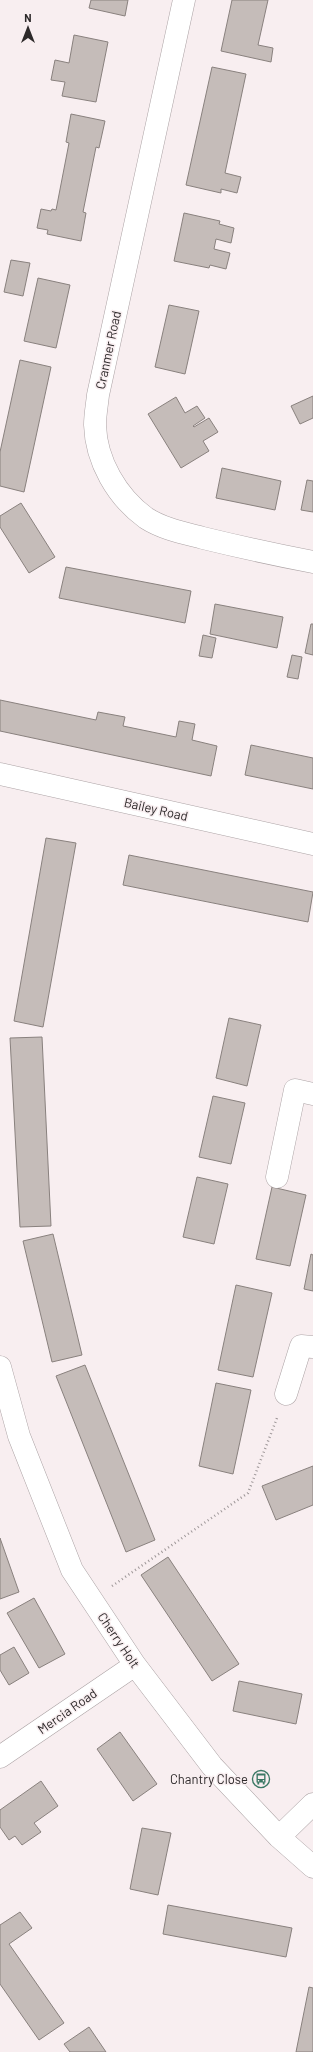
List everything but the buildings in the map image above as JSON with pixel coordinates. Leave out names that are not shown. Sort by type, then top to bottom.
[{"type":"street","name":"Cranmer Road","points":[[184,0],[98,395],[95,426],[101,457],[111,481],[127,501],[147,518],[171,530],[230,545],[313,562]]},
{"type":"street","name":"Bailey Road","points":[[0,774],[313,844]]},
{"type":"street","points":[[277,1178],[295,1090],[313,1094]]},
{"type":"street","points":[[286,1394],[301,1346],[313,1347]]},
{"type":"street","name":"Cherry Holt","points":[[0,1367],[19,1436],[72,1570],[135,1665],[212,1766],[279,1837],[313,1867]]},
{"type":"street","name":"Mercia Road","points":[[0,1758],[135,1665]]},
{"type":"street","points":[[279,1837],[313,1804]]},
{"type":"path","points":[[92,1600],[248,1493],[286,1394]]},
{"type":"place","name":"Chantry Close","points":[[261,1779]]}]
